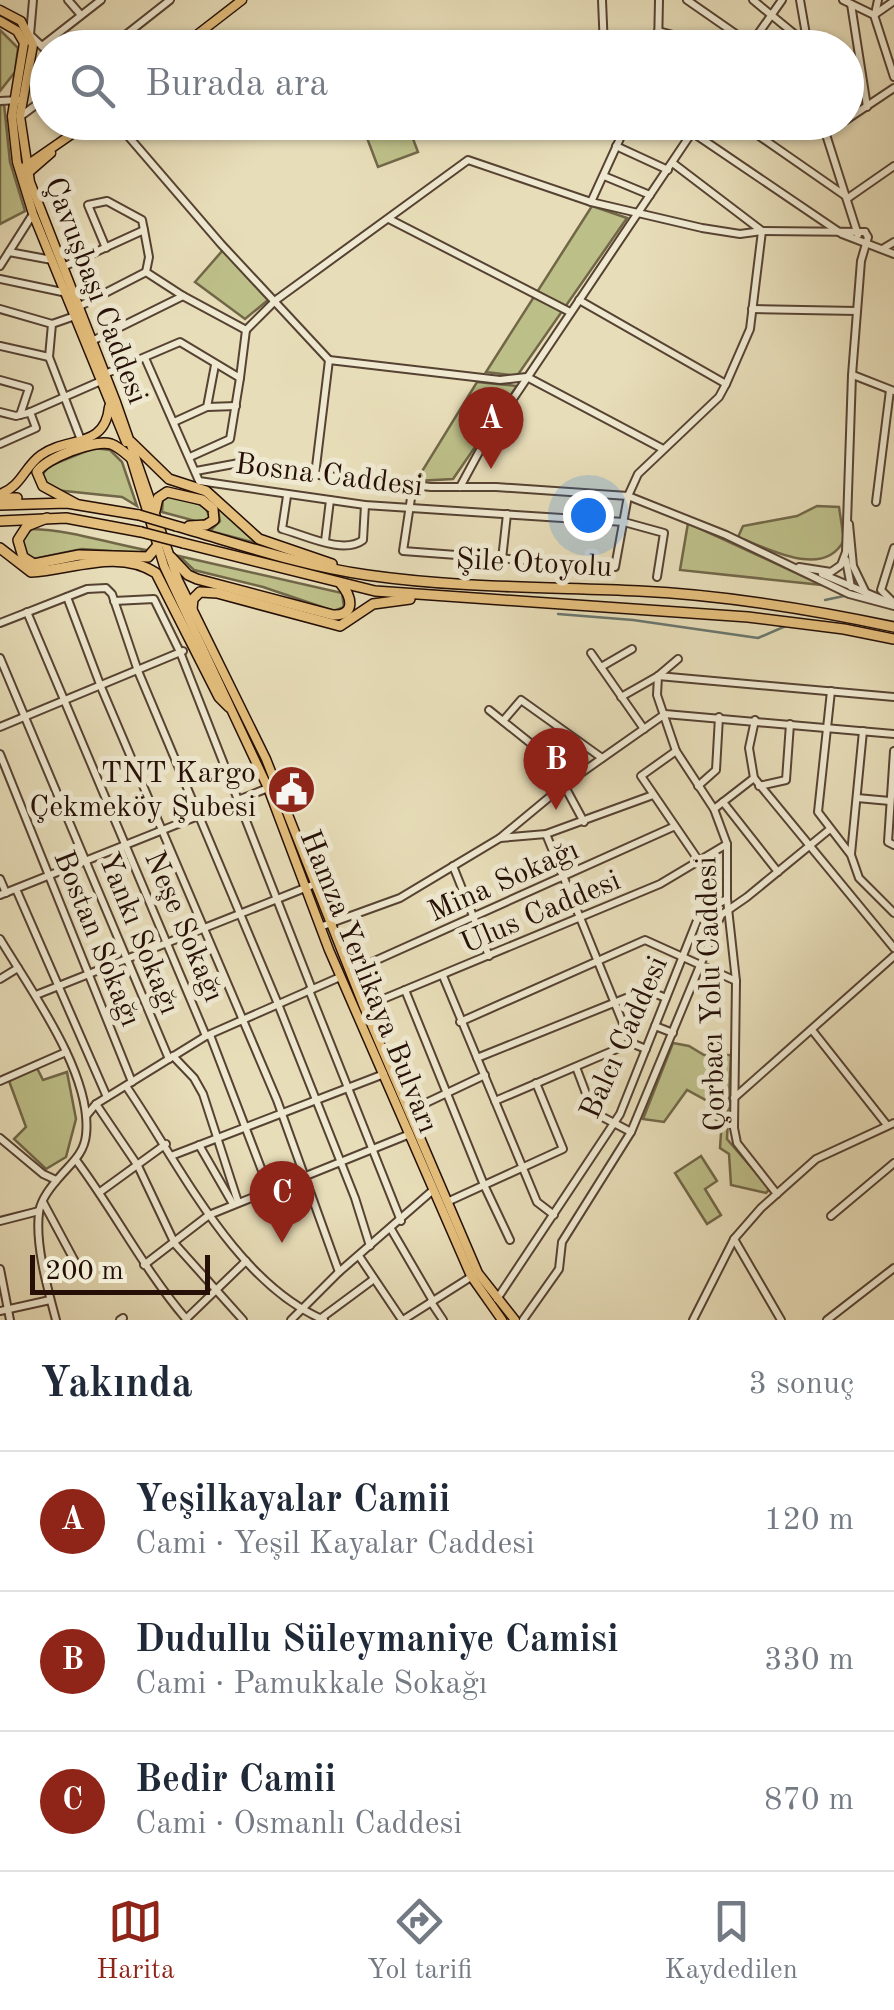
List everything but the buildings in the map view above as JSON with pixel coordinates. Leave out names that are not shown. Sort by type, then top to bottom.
[{"type":"highway","points":[[131,442],[169,479],[206,491],[259,538],[363,574]]},
{"type":"highway","points":[[76,504],[43,486],[37,472],[44,463],[102,443],[132,458]]},
{"type":"highway","points":[[155,511],[158,498],[167,492],[202,500],[213,509],[214,520],[206,525],[176,526]]},
{"type":"highway","points":[[0,499],[76,504]]},
{"type":"highway","name":"Şile Otoyolu","points":[[76,504],[139,515],[316,566],[363,574],[492,587],[642,592],[787,604],[894,627]]},
{"type":"highway","points":[[47,518],[27,526],[18,540],[23,557],[34,564],[79,555],[148,557],[158,544]]},
{"type":"highway","points":[[0,521],[47,518]]},
{"type":"highway","name":"Şile Otoyolu","points":[[47,518],[89,520],[375,591],[748,617],[894,639]]},
{"type":"highway","points":[[0,548],[31,572],[102,562],[148,568],[161,578],[219,698],[228,707]]},
{"type":"highway","points":[[171,557],[197,579],[333,615],[346,612],[351,606],[349,593],[341,584]]},
{"type":"highway","points":[[192,609],[193,599],[200,592],[216,592],[340,626],[373,604],[458,597]]},
{"type":"main road","points":[[203,30],[242,0]]},
{"type":"main road","points":[[0,10],[21,21],[26,36]]},
{"type":"main road","points":[[0,20],[26,36]]},
{"type":"main road","name":"Çavuşbaşı Caddesi","points":[[26,36],[30,46]]},
{"type":"main road","name":"Çavuşbaşı Caddesi","points":[[30,64],[12,130],[69,292]]},
{"type":"main road","name":"Çavuşbaşı Caddesi","points":[[19,100],[32,214],[131,442],[171,557]]},
{"type":"main road","points":[[24,170],[64,140]]},
{"type":"main road","name":"Çavuşbaşı Caddesi","points":[[77,311],[92,342],[158,544]]},
{"type":"main road","points":[[0,499],[42,453],[102,428],[109,402]]},
{"type":"main road","name":"Hamza Yerlikaya Bulvarı","points":[[158,544],[164,566],[228,707],[272,787],[340,977],[409,1112],[432,1191],[443,1204]]},
{"type":"main road","name":"Hamza Yerlikaya Bulvarı","points":[[171,557],[314,884],[443,1204],[475,1275],[502,1320]]},
{"type":"main road","name":"Hamza Yerlikaya Bulvarı","points":[[475,1275],[514,1320]]},
{"type":"street","points":[[30,39],[26,36],[33,0]]},
{"type":"street","points":[[68,0],[81,16]]},
{"type":"street","points":[[66,30],[101,0]]},
{"type":"street","points":[[132,30],[170,0]]},
{"type":"street","points":[[602,0],[603,30]]},
{"type":"street","points":[[658,30],[659,0]]},
{"type":"street","points":[[687,0],[729,30]]},
{"type":"street","points":[[753,0],[791,30]]},
{"type":"street","points":[[762,30],[782,0]]},
{"type":"street","points":[[800,0],[805,30]]},
{"type":"street","points":[[878,0],[874,15],[894,77]]},
{"type":"street","points":[[874,15],[894,1]]},
{"type":"street","points":[[847,2],[874,15]]},
{"type":"street","points":[[847,2],[853,30]]},
{"type":"street","points":[[886,54],[894,48]]},
{"type":"street","points":[[864,87],[868,107]]},
{"type":"street","points":[[864,109],[894,88]]},
{"type":"street","points":[[0,101],[19,100]]},
{"type":"street","points":[[20,116],[30,109]]},
{"type":"street","points":[[132,140],[329,360],[500,380],[527,377],[663,449]]},
{"type":"street","points":[[591,202],[619,140]]},
{"type":"street","points":[[460,487],[527,377],[688,140]]},
{"type":"street","points":[[702,140],[842,234]]},
{"type":"street","points":[[765,140],[848,198]]},
{"type":"street","points":[[827,140],[862,237],[845,514],[850,589]]},
{"type":"street","points":[[616,146],[671,167],[762,231]]},
{"type":"street","points":[[190,458],[230,439],[246,330],[276,300],[468,160],[626,212],[639,211],[740,234],[762,231],[862,237],[894,254]]},
{"type":"street","points":[[848,198],[894,166]]},
{"type":"street","points":[[604,176],[650,195]]},
{"type":"street","points":[[0,309],[52,324],[146,272],[149,257],[142,220],[107,200],[88,205],[106,248]]},
{"type":"street","points":[[0,266],[32,214]]},
{"type":"street","points":[[388,218],[570,312]]},
{"type":"street","points":[[62,267],[144,230]]},
{"type":"street","points":[[412,485],[403,551],[615,567],[628,496],[638,474],[720,397],[750,330],[762,231]]},
{"type":"street","points":[[884,248],[894,242]]},
{"type":"street","points":[[9,252],[52,260]]},
{"type":"street","points":[[146,272],[246,330]]},
{"type":"street","points":[[0,279],[69,292]]},
{"type":"street","points":[[92,342],[183,296]]},
{"type":"street","points":[[579,300],[726,384]]},
{"type":"street","points":[[752,309],[857,311]]},
{"type":"street","points":[[52,324],[49,357],[81,440]]},
{"type":"street","points":[[0,412],[30,412],[180,342],[240,378]]},
{"type":"street","points":[[0,346],[49,357]]},
{"type":"street","name":"Bosna Caddesi","points":[[145,358],[199,481],[365,505],[624,522],[664,533],[657,577]]},
{"type":"street","points":[[316,475],[329,360]]},
{"type":"street","points":[[207,408],[215,365]]},
{"type":"street","points":[[852,375],[892,390],[890,426],[876,502]]},
{"type":"street","points":[[0,380],[29,388],[20,415]]},
{"type":"street","points":[[174,422],[207,408],[236,406]]},
{"type":"street","points":[[0,444],[36,428],[30,412]]},
{"type":"street","points":[[196,471],[239,463],[412,485],[628,496],[783,564],[894,605]]},
{"type":"street","points":[[287,496],[282,528],[343,547],[356,546],[363,540],[365,505]]},
{"type":"street","points":[[325,540],[330,500]]},
{"type":"street","points":[[502,559],[508,514]]},
{"type":"street","points":[[845,514],[855,573],[867,594]]},
{"type":"street","points":[[894,548],[881,590],[894,605]]},
{"type":"street","points":[[816,575],[837,570],[846,552]]},
{"type":"street","points":[[850,589],[855,573]]},
{"type":"street","points":[[0,623],[67,597],[106,588],[278,1004],[370,1246]]},
{"type":"street","points":[[850,589],[894,605]]},
{"type":"street","points":[[67,597],[100,687],[281,1111],[339,1272]]},
{"type":"street","points":[[114,602],[154,599],[181,652],[402,1221]]},
{"type":"street","name":"Neşe Sokağı","points":[[28,612],[246,1125],[269,1189]]},
{"type":"street","points":[[181,652],[186,630]]},
{"type":"street","points":[[601,667],[632,648]]},
{"type":"street","points":[[0,727],[181,652],[192,654],[203,665]]},
{"type":"street","points":[[592,653],[644,729]]},
{"type":"street","name":"Yankı Sokağı","points":[[0,658],[171,1058],[194,1078],[218,1137],[236,1203]]},
{"type":"street","points":[[621,697],[658,676],[678,659]]},
{"type":"street","points":[[658,676],[894,697]]},
{"type":"street","name":"Çorbacı Yolu Caddesi","points":[[658,676],[657,695],[676,751],[714,808],[727,844],[727,898],[736,981],[737,1143],[777,1194]]},
{"type":"street","points":[[832,691],[818,812],[851,855],[859,878],[894,914]]},
{"type":"street","points":[[503,720],[521,700],[602,758]]},
{"type":"street","points":[[490,710],[574,778]]},
{"type":"street","points":[[320,927],[400,898],[500,838],[564,785],[665,714],[894,734]]},
{"type":"street","points":[[698,786],[716,770],[720,717]]},
{"type":"street","points":[[755,720],[749,748],[756,782],[894,948]]},
{"type":"street","points":[[714,808],[756,782],[786,780],[790,723]]},
{"type":"street","points":[[851,855],[863,731]]},
{"type":"street","points":[[894,750],[888,842],[894,845]]},
{"type":"street","points":[[676,751],[641,776],[699,861]]},
{"type":"street","name":"Bostan Sokağı","points":[[0,754],[129,1084],[209,1214],[246,1260],[300,1310]]},
{"type":"street","points":[[564,785],[584,822]]},
{"type":"street","points":[[0,880],[3,894],[272,787]]},
{"type":"street","points":[[500,838],[546,834],[653,794]]},
{"type":"street","points":[[857,798],[891,801]]},
{"type":"street","points":[[723,802],[778,872]]},
{"type":"street","name":"Mina Sokağı","points":[[350,972],[673,827]]},
{"type":"street","points":[[523,1320],[559,1269],[562,1242],[631,1132],[721,914],[830,829]]},
{"type":"street","points":[[546,834],[631,1043]]},
{"type":"street","name":"Ulus Caddesi","points":[[364,1007],[660,884],[727,844]]},
{"type":"street","points":[[454,866],[489,956]]},
{"type":"street","points":[[36,995],[314,884]]},
{"type":"street","points":[[16,889],[107,1097]]},
{"type":"street","name":"Balcı Caddesi","points":[[496,1300],[613,1124],[700,913],[727,898]]},
{"type":"street","points":[[0,939],[66,1052],[85,1117],[86,1137],[76,1160],[56,1180],[39,1211],[46,1283],[56,1320]]},
{"type":"street","points":[[460,1022],[645,940],[736,981]]},
{"type":"street","points":[[734,1098],[894,956]]},
{"type":"street","points":[[0,978],[18,968]]},
{"type":"street","points":[[443,976],[537,1202],[554,1215]]},
{"type":"street","points":[[85,1117],[96,1104],[208,1035],[340,977]]},
{"type":"street","points":[[406,990],[510,1240]]},
{"type":"street","points":[[477,1058],[646,990],[666,998]]},
{"type":"street","points":[[655,1026],[674,1034]]},
{"type":"street","points":[[692,1320],[734,1239],[777,1194],[816,1159],[891,1124],[812,1030]]},
{"type":"street","points":[[495,1101],[631,1043],[646,1049]]},
{"type":"street","points":[[0,1081],[66,1052]]},
{"type":"street","points":[[576,1067],[593,1112],[631,1132]]},
{"type":"street","points":[[171,1156],[387,1072]]},
{"type":"street","points":[[409,1112],[485,1075]]},
{"type":"street","points":[[443,1204],[563,1149],[536,1083]]},
{"type":"street","points":[[96,1104],[138,1166],[175,1244],[243,1320]]},
{"type":"street","points":[[144,1265],[209,1214],[413,1132]]},
{"type":"street","points":[[0,1138],[56,1180]]},
{"type":"street","points":[[100,1192],[166,1144]]},
{"type":"street","points":[[199,1145],[236,1203]]},
{"type":"street","points":[[76,1160],[144,1265],[186,1320],[246,1260]]},
{"type":"street","points":[[831,1216],[894,1163]]},
{"type":"street","points":[[290,1320],[432,1191]]},
{"type":"street","points":[[42,1201],[80,1271]]},
{"type":"street","points":[[0,1221],[39,1211]]},
{"type":"street","points":[[391,1229],[444,1320]]},
{"type":"street","points":[[734,1239],[780,1320]]},
{"type":"street","points":[[359,1256],[402,1320],[475,1275]]},
{"type":"street","points":[[827,1320],[894,1268]]},
{"type":"street","points":[[0,1270],[4,1310],[10,1320]]},
{"type":"street","points":[[300,1310],[322,1319],[374,1279]]},
{"type":"street","points":[[4,1310],[50,1300]]},
{"type":"green space","points":[[0,30],[18,48],[15,72],[0,91]]},
{"type":"green space","points":[[4,104],[10,162],[25,211],[0,224],[0,106]]},
{"type":"green space","points":[[368,140],[413,140],[418,152],[378,167]]},
{"type":"green space","points":[[592,206],[627,218],[517,376],[486,372]]},
{"type":"green space","points":[[223,250],[268,300],[245,319],[195,282]]},
{"type":"green space","points":[[477,382],[517,386],[453,479],[416,481]]},
{"type":"green space","points":[[94,448],[110,450],[122,462],[137,506],[122,497],[55,490],[46,485],[42,475],[49,466]]},
{"type":"green space","points":[[170,495],[205,506],[210,518],[199,522],[162,512],[163,498]]},
{"type":"green space","points":[[217,506],[260,544],[210,531],[220,521]]},
{"type":"green space","points":[[817,506],[839,507],[844,540],[835,552],[823,558],[794,558],[738,537],[743,526],[797,516]]},
{"type":"green space","points":[[688,523],[822,585],[680,570]]},
{"type":"green space","points":[[32,529],[146,550],[138,553],[82,549],[33,559],[24,552],[22,538]]},
{"type":"green space","points":[[179,556],[342,593],[344,607],[334,611],[263,587],[194,570]]},
{"type":"green space","points":[[673,1043],[704,1055],[731,1055],[727,1139],[770,1189],[766,1193],[731,1185],[729,1154],[720,1148],[721,1133],[709,1102],[687,1090],[664,1122],[643,1119]]},
{"type":"green space","points":[[37,1068],[43,1080],[67,1072],[76,1119],[66,1157],[46,1169],[14,1139],[26,1127],[9,1081]]},
{"type":"green space","points":[[701,1156],[717,1181],[705,1189],[721,1215],[707,1224],[675,1173]]},
{"type":"waterway","points":[[825,600],[844,596]]},
{"type":"waterway","points":[[558,614],[758,638],[788,625]]},
{"type":"place","name":"Yeşilkayalar Camii","points":[[491,469]]},
{"type":"place","name":"TNT Kargo Çekmeköy Şubesi","points":[[291,789]]},
{"type":"place","name":"Dudullu Süleymaniye Camisi","points":[[556,810]]},
{"type":"place","name":"Bedir Camii","points":[[282,1243]]}]
